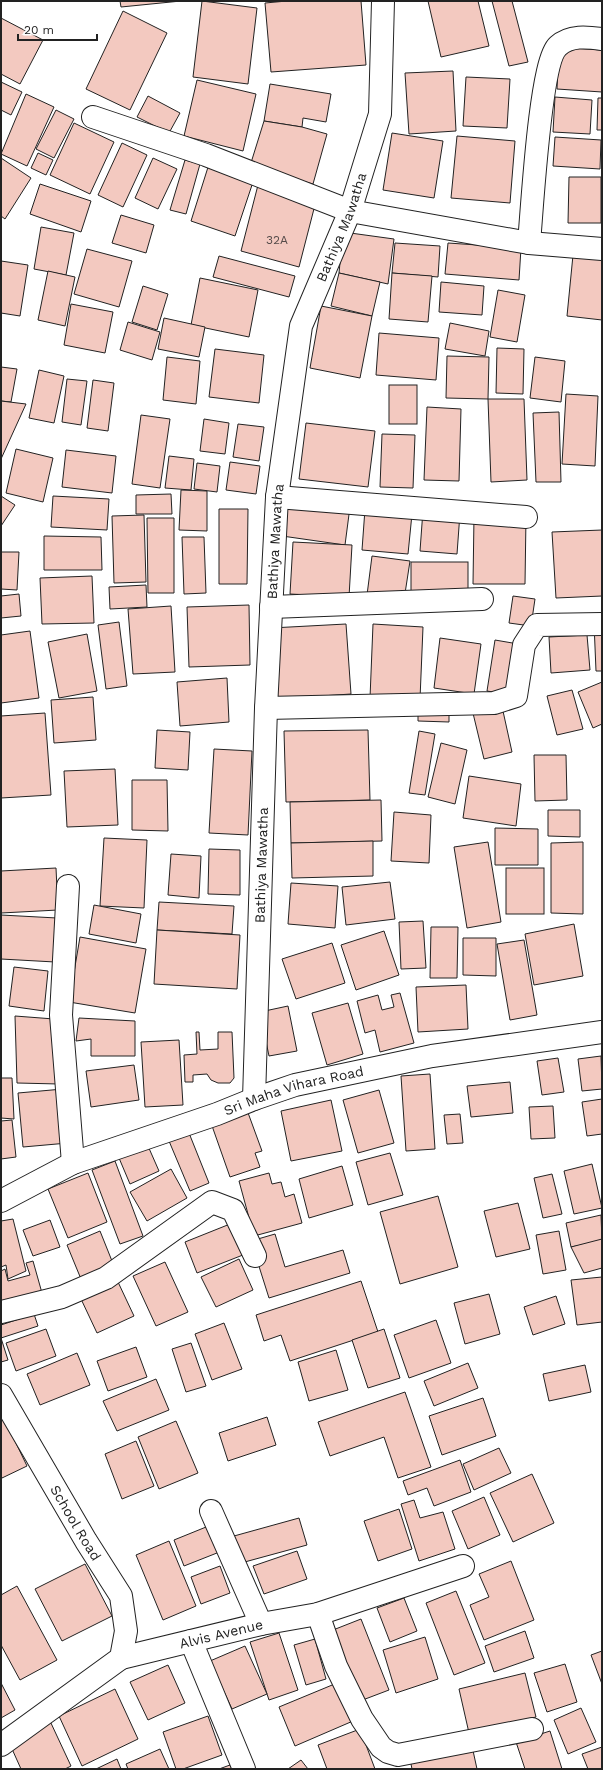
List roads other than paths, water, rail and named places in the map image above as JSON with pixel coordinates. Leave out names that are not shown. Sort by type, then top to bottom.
[{"type":"street","name":"Bathiya Mawatha","points":[[254,1099],[266,708],[277,497],[301,326],[350,211],[380,114],[385,1]]},
{"type":"street","points":[[529,243],[543,91],[553,52],[559,45],[574,38],[602,39]]},
{"type":"street","points":[[93,117],[206,155],[350,211],[529,243],[602,249]]},
{"type":"street","points":[[277,497],[526,517]]},
{"type":"street","points":[[271,607],[482,598]]},
{"type":"street","points":[[266,708],[494,703],[516,696],[524,645],[537,625],[602,624]]},
{"type":"street","points":[[68,886],[61,1015],[73,1163]]},
{"type":"street","name":"Sri Maha Vihara Road","points":[[1,1201],[73,1163],[217,1114],[295,1085],[432,1056],[602,1032]]},
{"type":"street","points":[[1,1312],[62,1297],[106,1278],[212,1202],[233,1210],[255,1256]]},
{"type":"street","name":"School Road","points":[[1,1395],[86,1541],[121,1596],[126,1631],[121,1658]]},
{"type":"street","points":[[211,1511],[261,1624]]},
{"type":"street","name":"Alvis Avenue","points":[[1,1745],[121,1658],[261,1624],[318,1614],[463,1566]]},
{"type":"street","points":[[318,1614],[336,1666],[351,1699],[373,1737],[388,1752],[398,1755],[532,1729]]},
{"type":"street","points":[[191,1641],[244,1769]]}]
